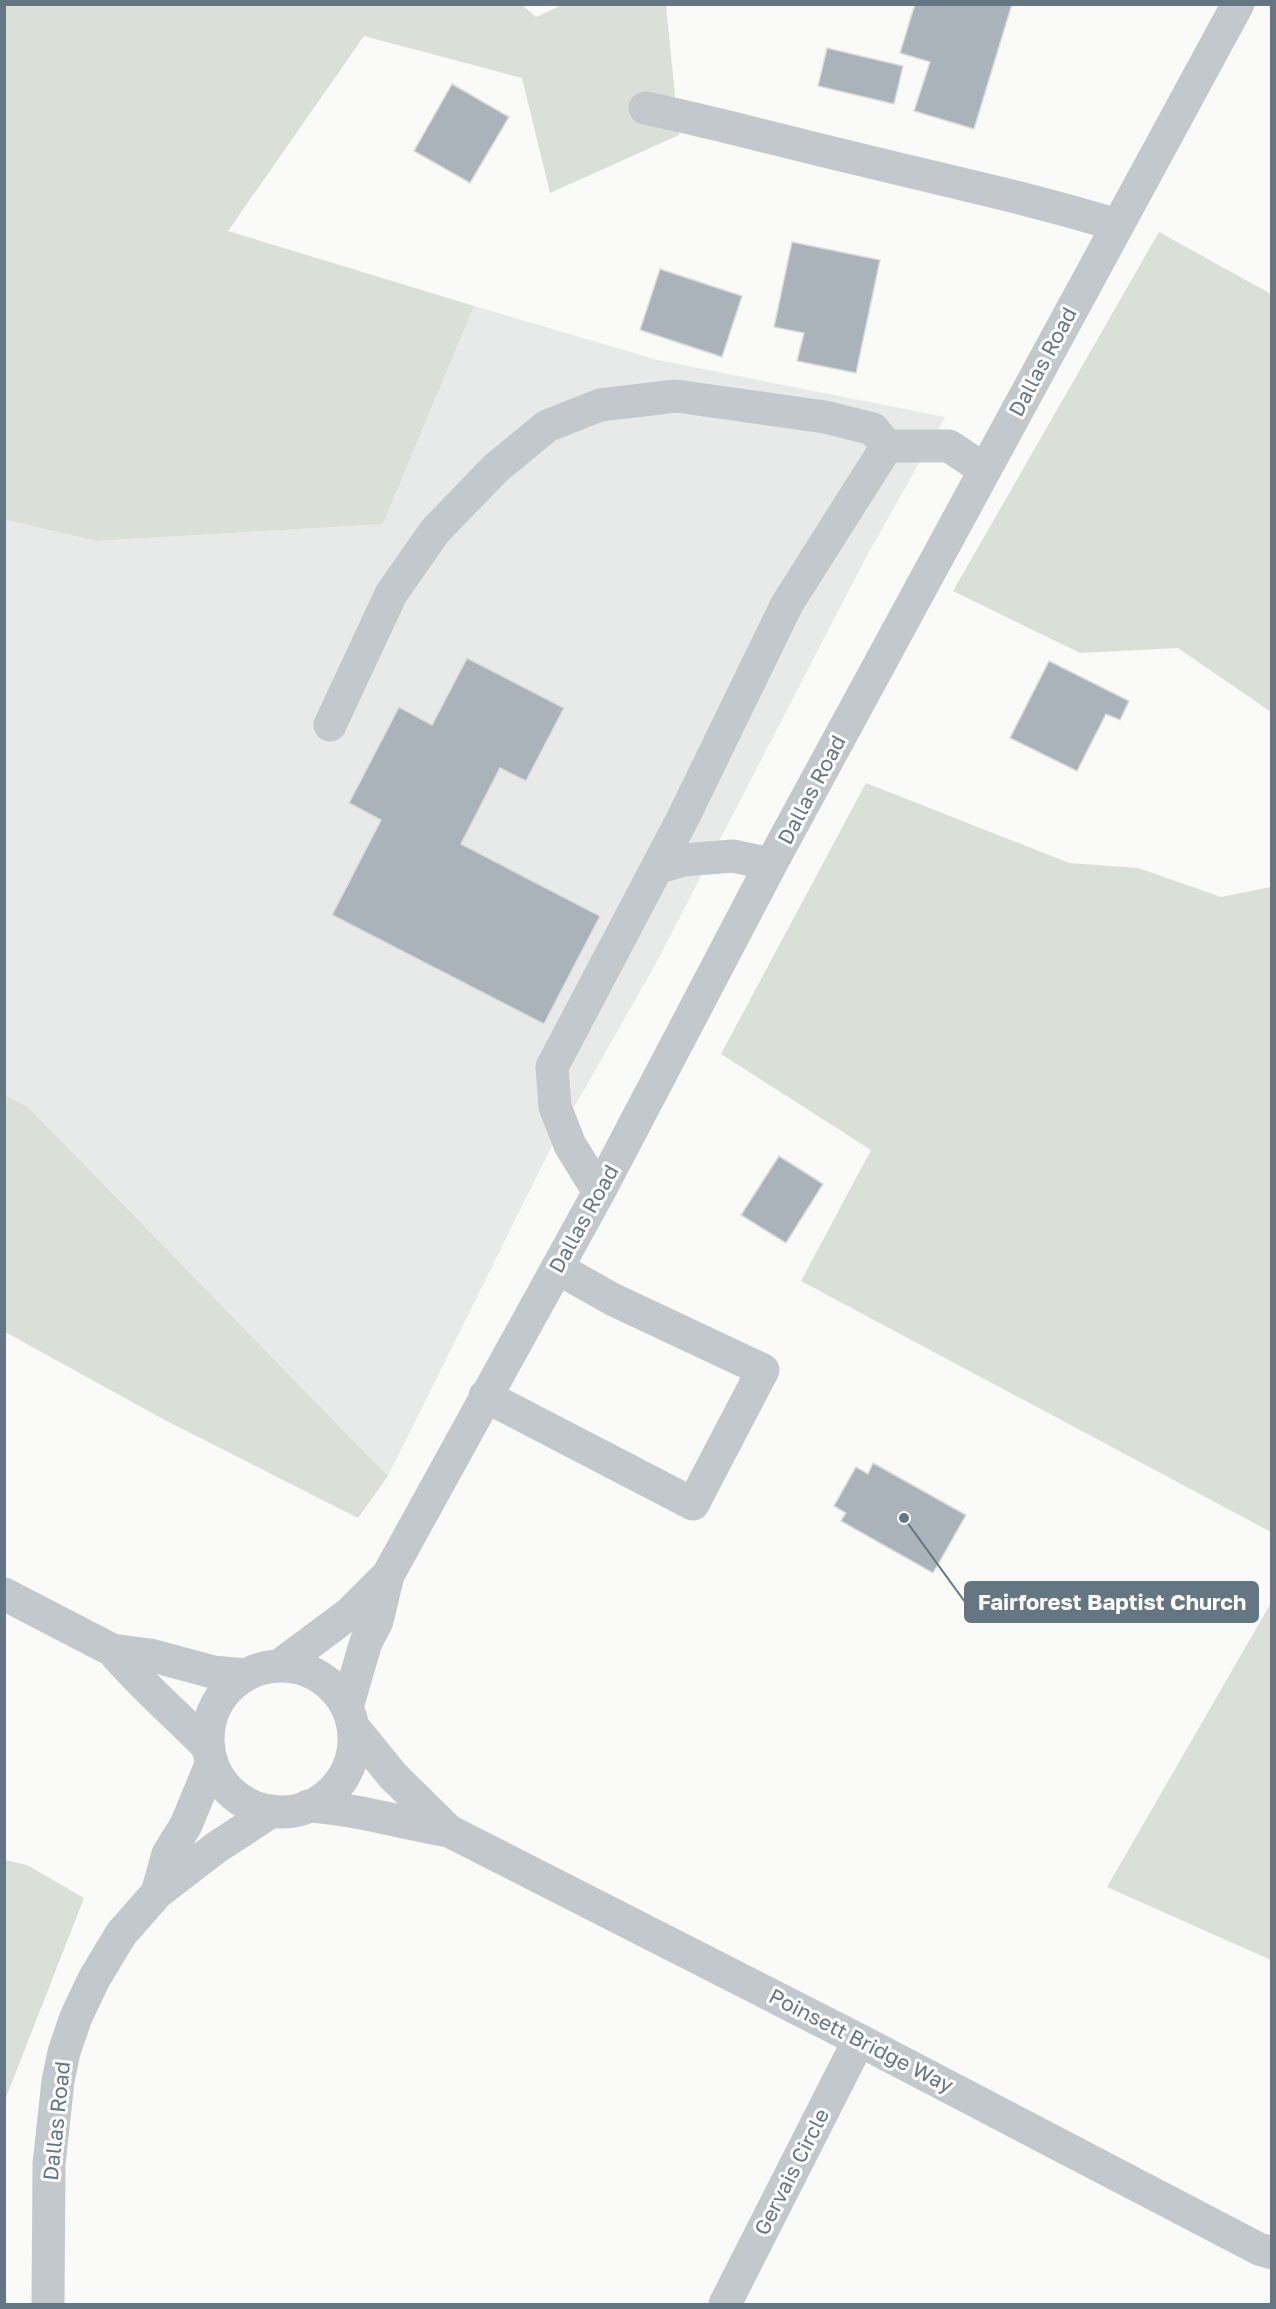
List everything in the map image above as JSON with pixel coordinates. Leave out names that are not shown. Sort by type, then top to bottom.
[{"type":"street","name":"Dallas Road","points":[[350,1718],[366,1642],[376,1621],[388,1575],[599,1192],[771,864],[1238,4]]},
{"type":"street","points":[[645,108],[718,123],[1047,204],[1117,225]]},
{"type":"street","points":[[330,725],[392,594],[435,531],[496,468],[547,426],[600,405],[676,396],[825,417],[873,429],[887,446]]},
{"type":"street","points":[[887,446],[949,446],[985,470]]},
{"type":"street","points":[[599,1192],[570,1145],[555,1107],[552,1068],[657,868],[787,604],[887,446]]},
{"type":"street","points":[[657,868],[682,860],[733,856],[771,864]]},
{"type":"street","points":[[485,1396],[693,1504],[762,1370],[612,1299],[557,1268]]},
{"type":"street","name":"Dallas Road","points":[[279,1666],[350,1613],[388,1575]]},
{"type":"street","points":[[4,1594],[112,1650],[150,1655],[213,1672],[245,1675]]},
{"type":"street","points":[[112,1650],[134,1677],[155,1694],[210,1755],[221,1780],[235,1795],[252,1806],[272,1811],[291,1811],[308,1806],[325,1797],[349,1766],[354,1748],[350,1718],[335,1689],[319,1676],[300,1668],[279,1666],[262,1669],[245,1675],[229,1688],[216,1706],[209,1726],[210,1755]]},
{"type":"street","name":"Poinsett Bridge Way","points":[[350,1718],[393,1776],[449,1831],[859,2040],[1259,2249],[1272,2253]]},
{"type":"street","name":"Dallas Road","points":[[157,1893],[168,1854],[186,1826],[210,1755]]},
{"type":"street","name":"Poinsett Bridge Way","points":[[308,1806],[340,1808],[401,1823],[449,1831]]},
{"type":"street","name":"Dallas Road","points":[[48,2304],[49,2164],[58,2081],[64,2052],[76,2017],[94,1979],[121,1934],[157,1893],[217,1847],[272,1811]]},
{"type":"street","name":"Gervais Circle","points":[[725,2304],[859,2040]]},
{"type":"shaded area","points":[[521,4],[536,17],[562,5],[666,5],[679,135],[550,193],[522,78],[364,36],[228,231],[474,306],[383,524],[97,541],[5,520],[5,5]]},
{"type":"shaded area","points":[[1159,232],[1271,294],[1271,712],[1178,648],[1080,653],[953,591]]},
{"type":"shaded area","points":[[474,306],[658,360],[945,417],[864,561],[655,965],[551,1148],[388,1476],[28,1107],[5,1095],[4,520],[97,541],[383,524]]},
{"type":"shaded area","points":[[866,783],[1069,863],[1138,868],[1221,897],[1271,887],[1271,1532],[801,1281],[871,1150],[721,1054]]},
{"type":"shaded area","points":[[5,1095],[28,1107],[388,1476],[358,1518],[163,1419],[5,1332]]},
{"type":"shaded area","points":[[1271,1603],[1271,1960],[1107,1887]]},
{"type":"shaded area","points":[[5,1860],[27,1865],[84,1898],[5,2100]]},
{"type":"building","points":[[915,4],[1012,4],[974,129],[914,111],[930,62],[900,53]]},
{"type":"building","points":[[827,48],[903,66],[894,104],[818,86]]},
{"type":"building","points":[[452,84],[509,117],[470,183],[414,151]]},
{"type":"building","points":[[792,242],[880,260],[856,373],[797,361],[804,333],[774,327]]},
{"type":"building","points":[[660,269],[742,296],[722,357],[640,330]]},
{"type":"building","points":[[467,658],[564,708],[526,781],[500,768],[461,844],[600,916],[544,1024],[332,915],[381,820],[349,803],[399,707],[432,725]]},
{"type":"building","points":[[1049,661],[1129,701],[1120,720],[1106,714],[1077,771],[1010,738]]},
{"type":"building","points":[[779,1156],[823,1184],[786,1243],[741,1215]]},
{"type":"building","points":[[873,1463],[966,1515],[933,1573],[841,1521],[846,1513],[834,1506],[856,1467],[868,1474]]},
{"type":"place","name":"Fairforest Baptist Church","points":[[904,1518]]}]
